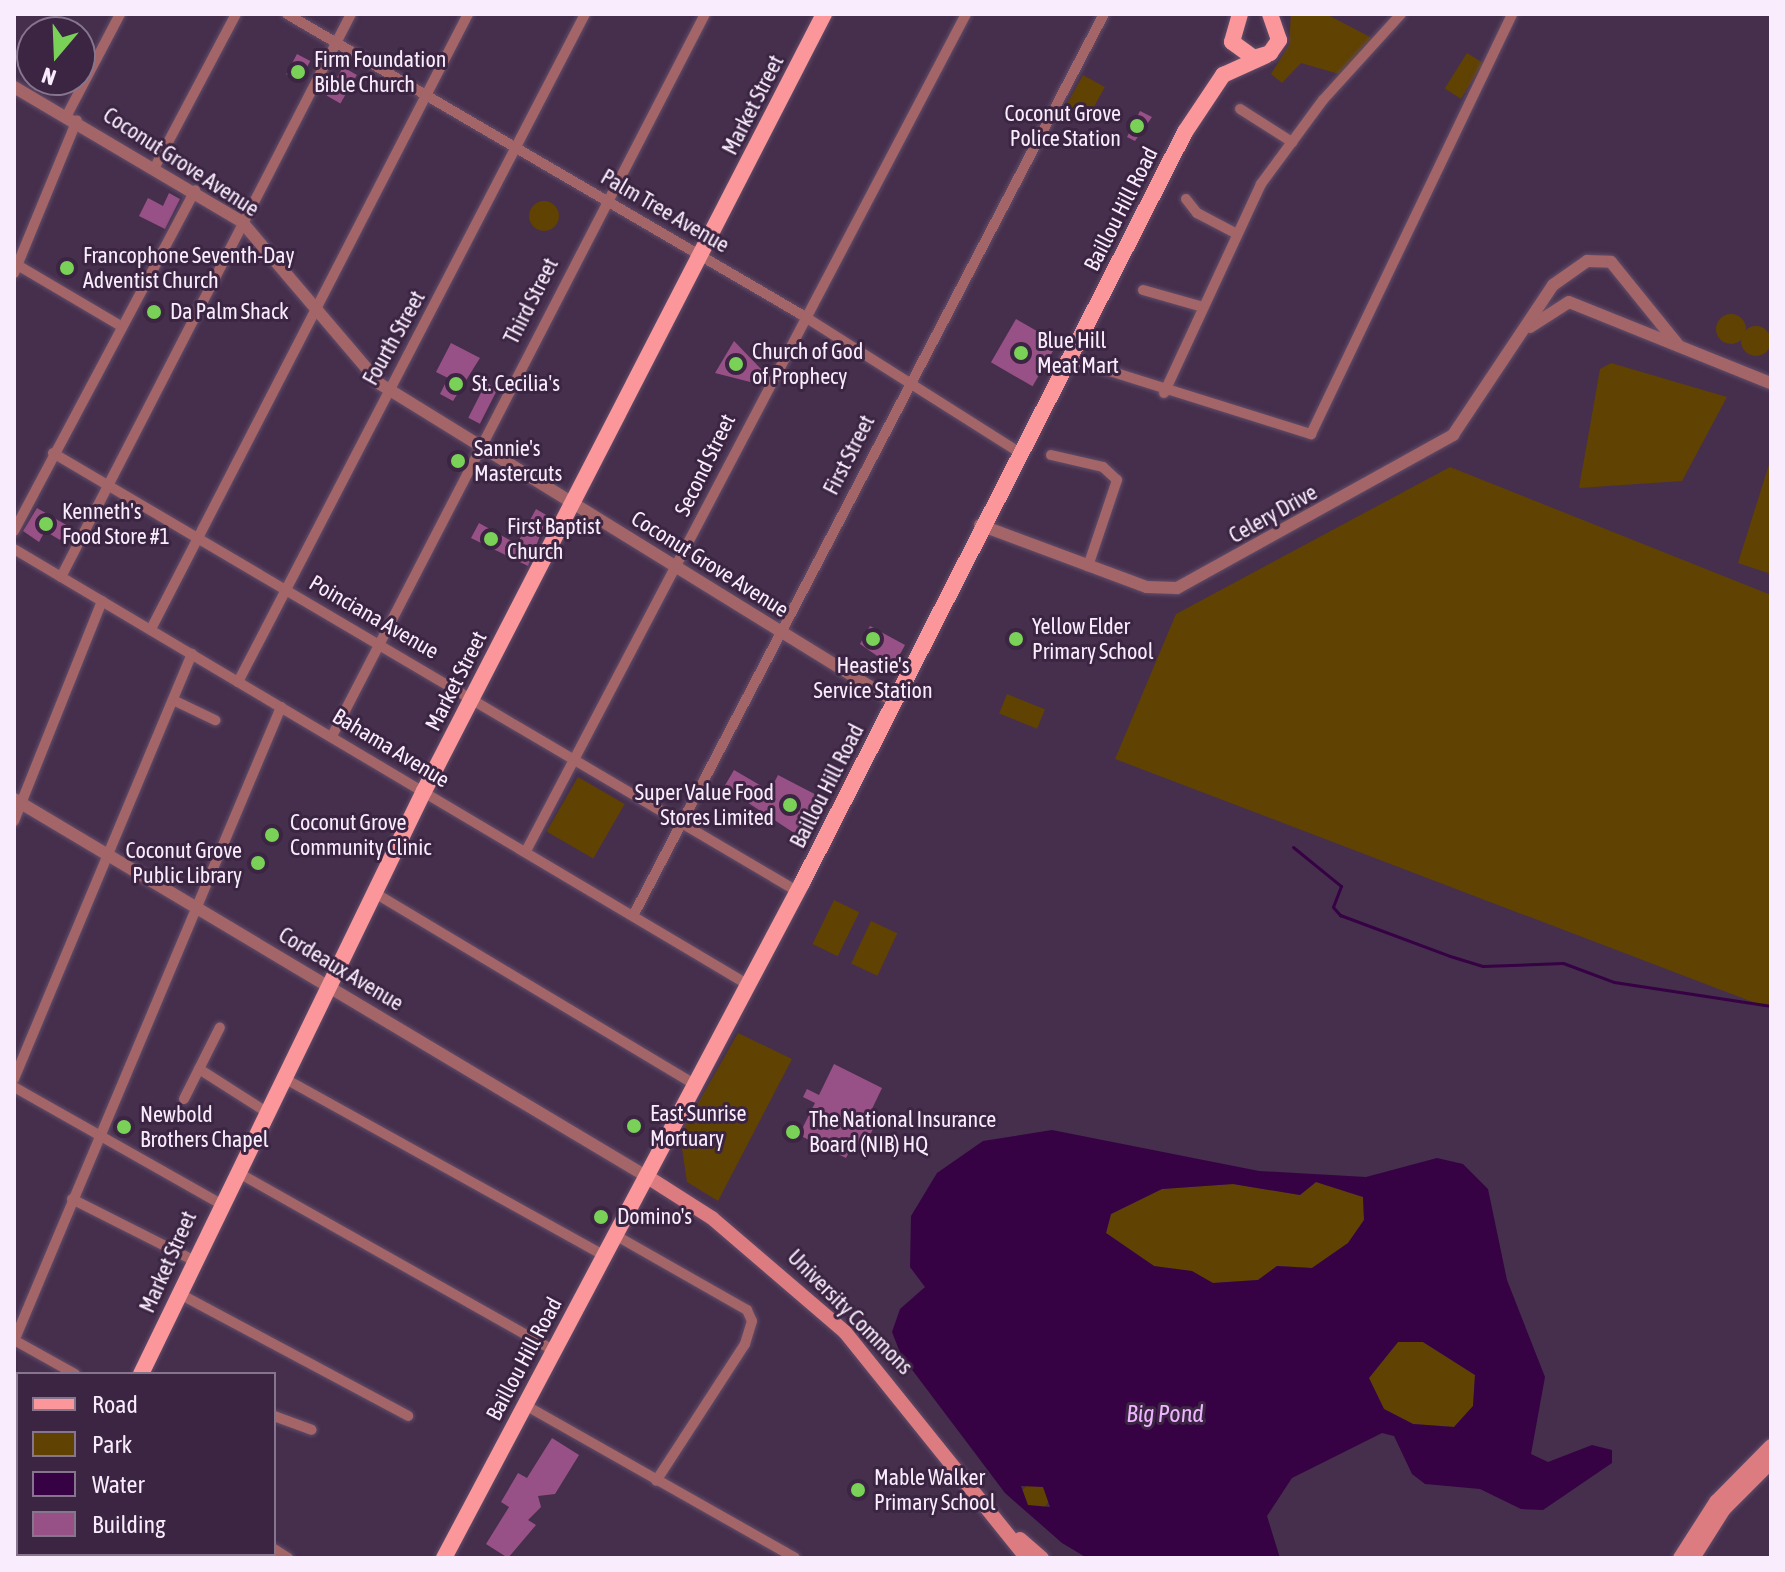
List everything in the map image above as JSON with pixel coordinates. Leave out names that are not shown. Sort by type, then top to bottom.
[{"type":"main road","name":"Market Street","points":[[146,1372],[219,1203],[424,791],[824,14]]},
{"type":"main road","points":[[1217,14],[1239,14],[1231,30],[1234,46],[1249,58],[1265,56],[1279,40],[1273,15]]},
{"type":"main road","name":"Baillou Hill Road","points":[[444,1558],[797,891],[895,702],[1017,451],[1208,92],[1229,70],[1265,56]]},
{"type":"main road","name":"University Commons","points":[[646,1176],[712,1218],[840,1326],[899,1391],[1027,1558]]},
{"type":"main road","points":[[1680,1558],[1716,1502],[1771,1446]]},
{"type":"main road","points":[[1693,1558],[1724,1509],[1771,1462]]},
{"type":"main road","name":"University Commons","points":[[990,1513],[1042,1558]]},
{"type":"street","points":[[120,14],[72,117],[15,267],[121,326]]},
{"type":"street","points":[[156,165],[236,14]]},
{"type":"street","name":"Palm Tree Avenue","points":[[287,14],[802,315],[1017,451]]},
{"type":"street","points":[[61,577],[351,14]]},
{"type":"street","points":[[151,629],[312,307],[468,14]]},
{"type":"street","name":"Fourth Street","points":[[238,682],[288,591],[388,389],[520,149],[585,14]]},
{"type":"street","name":"Third Street","points":[[332,736],[605,199],[705,14]]},
{"type":"street","name":"Second Street","points":[[526,851],[677,566],[802,315],[966,14]]},
{"type":"street","name":"First Street","points":[[633,916],[782,632],[908,382],[1104,14]]},
{"type":"street","points":[[1068,358],[1164,393],[1300,436],[1321,426],[1512,14]]},
{"type":"street","points":[[1164,393],[1237,234],[1292,142],[1397,15]]},
{"type":"street","name":"Coconut Grove Avenue","points":[[14,87],[156,165],[242,222],[360,367],[388,389],[479,449],[572,502],[895,702]]},
{"type":"street","points":[[1240,109],[1292,142]]},
{"type":"street","points":[[14,531],[195,190]]},
{"type":"street","points":[[1186,199],[1197,213],[1237,234]]},
{"type":"street","name":"Celery Drive","points":[[980,525],[1088,566],[1165,590],[1198,579],[1453,435],[1530,327],[1553,285],[1601,260],[1618,270],[1679,346]]},
{"type":"street","points":[[1143,290],[1203,307]]},
{"type":"street","name":"Celery Drive","points":[[1530,327],[1569,302],[1771,383]]},
{"type":"street","name":"Poinciana Avenue","points":[[53,453],[797,891]]},
{"type":"street","points":[[1051,455],[1103,467],[1117,480],[1088,566]]},
{"type":"street","name":"Bahama Avenue","points":[[14,549],[747,984]]},
{"type":"street","points":[[14,821],[18,801],[102,601]]},
{"type":"street","points":[[14,1079],[192,654]]},
{"type":"street","points":[[173,700],[215,720]]},
{"type":"street","points":[[71,1372],[14,1340],[281,707]]},
{"type":"street","name":"Cordeaux Avenue","points":[[18,801],[646,1176]]},
{"type":"street","points":[[375,893],[694,1084]]},
{"type":"street","points":[[184,1099],[220,1027]]},
{"type":"street","points":[[199,1069],[265,1111]]},
{"type":"street","points":[[282,1077],[603,1255]]},
{"type":"street","points":[[14,1087],[219,1203]]},
{"type":"street","points":[[235,1171],[555,1351]]},
{"type":"street","points":[[72,1199],[193,1260]]},
{"type":"street","points":[[615,1235],[747,1310],[752,1321],[745,1344],[656,1481]]},
{"type":"street","points":[[178,1293],[408,1416]]},
{"type":"street","points":[[525,1405],[795,1558]]},
{"type":"street","points":[[276,1417],[312,1430]]},
{"type":"green space","points":[[1291,14],[1326,14],[1372,38],[1339,74],[1301,63],[1282,83],[1271,74],[1289,45]]},
{"type":"green space","points":[[1467,53],[1483,63],[1461,99],[1445,89]]},
{"type":"green space","points":[[1083,75],[1105,87],[1085,123],[1063,111]]},
{"type":"green space","points":[[544,201],[554,206],[559,216],[554,226],[544,231],[534,226],[529,216],[534,206]]},
{"type":"green space","points":[[1731,314],[1742,318],[1746,329],[1742,340],[1731,344],[1720,340],[1716,329],[1720,318]]},
{"type":"green space","points":[[1756,326],[1767,330],[1771,341],[1767,352],[1756,356],[1745,352],[1741,341],[1745,330]]},
{"type":"green space","points":[[1611,363],[1727,397],[1682,481],[1579,488],[1600,369]]},
{"type":"green space","points":[[1771,458],[1771,574],[1738,563]]},
{"type":"green space","points":[[1450,467],[1771,595],[1771,1009],[1115,759],[1176,614]]},
{"type":"green space","points":[[1007,694],[1045,709],[1037,729],[999,713]]},
{"type":"green space","points":[[578,777],[625,804],[593,859],[546,832]]},
{"type":"green space","points":[[834,900],[859,912],[838,956],[813,944]]},
{"type":"green space","points":[[871,921],[897,933],[877,976],[851,964]]},
{"type":"green space","points":[[738,1033],[792,1059],[718,1201],[687,1182],[680,1135]]},
{"type":"green space","points":[[1316,1182],[1363,1197],[1364,1220],[1348,1243],[1312,1268],[1277,1266],[1258,1280],[1213,1283],[1154,1266],[1106,1233],[1111,1214],[1162,1189],[1233,1184],[1300,1195]]},
{"type":"green space","points":[[1398,1342],[1423,1342],[1475,1375],[1473,1406],[1454,1427],[1413,1424],[1384,1409],[1369,1378]]},
{"type":"green space","points":[[1035,1483],[1045,1487],[1049,1497],[1045,1507],[1035,1511],[1025,1507],[1021,1497],[1025,1487]]},
{"type":"water","name":"Big Pond","points":[[1052,1130],[1259,1171],[1366,1177],[1437,1158],[1463,1164],[1488,1189],[1507,1280],[1545,1377],[1531,1454],[1548,1462],[1592,1445],[1612,1450],[1612,1463],[1543,1510],[1521,1509],[1480,1489],[1425,1484],[1412,1474],[1394,1436],[1382,1433],[1292,1478],[1267,1516],[1280,1558],[1087,1558],[1062,1543],[1005,1493],[901,1355],[892,1332],[900,1309],[925,1287],[910,1267],[911,1216],[937,1173],[983,1141]],"holes":[[[1316,1182],[1363,1197],[1364,1220],[1348,1243],[1312,1268],[1277,1266],[1258,1280],[1213,1283],[1192,1271],[1154,1266],[1106,1233],[1111,1214],[1162,1189],[1233,1184],[1300,1195]],[[1398,1342],[1423,1342],[1475,1375],[1473,1406],[1454,1427],[1413,1424],[1384,1409],[1369,1378]],[[1021,1486],[1043,1487],[1050,1507],[1028,1505]]]},
{"type":"building","name":"Firm Foundation Bible Church","points":[[297,54],[310,61],[299,81],[286,74]]},
{"type":"building","points":[[343,67],[357,75],[340,104],[326,96]]},
{"type":"building","name":"Coconut Grove Police Station","points":[[1140,111],[1152,117],[1135,141],[1127,137]]},
{"type":"building","points":[[169,193],[180,199],[165,229],[139,216],[148,198],[163,206]]},
{"type":"building","name":"Blue Hill Meat Mart","points":[[1016,319],[1058,343],[1033,386],[991,362]]},
{"type":"building","name":"Church of God of Prophecy","points":[[734,341],[761,369],[762,385],[715,373]]},
{"type":"building","name":"St. Cecilia's","points":[[451,343],[480,358],[453,401],[440,394],[448,378],[436,372]]},
{"type":"building","points":[[486,383],[498,389],[480,424],[468,418]]},
{"type":"building","name":"Kenneth's Food Store #1","points":[[37,508],[68,526],[60,540],[45,531],[39,542],[23,531]]},
{"type":"building","name":"First Baptist Church","points":[[536,509],[548,516],[528,566],[471,538],[479,523],[517,544]]},
{"type":"building","points":[[870,626],[905,645],[893,667],[860,644]]},
{"type":"building","name":"Super Value Food Stores Limited","points":[[734,770],[770,791],[778,775],[828,801],[808,842],[724,787]]},
{"type":"building","points":[[834,1064],[882,1088],[871,1111],[880,1115],[862,1151],[852,1146],[846,1158],[799,1135],[815,1103],[803,1097],[807,1089],[819,1095]]},
{"type":"building","points":[[552,1438],[579,1455],[555,1494],[538,1496],[541,1507],[528,1520],[536,1525],[508,1558],[486,1544],[509,1507],[501,1502],[518,1473],[527,1478]]},
{"type":"waterway","points":[[1293,847],[1341,886],[1333,907],[1340,915],[1450,956],[1483,966],[1563,963],[1614,982],[1771,1006]]},
{"type":"place","name":"Firm Foundation Bible Church","points":[[298,72]]},
{"type":"place","name":"Coconut Grove Police Station","points":[[1137,126]]},
{"type":"place","name":"Francophone Seventh-Day Adventist Church","points":[[67,268]]},
{"type":"place","name":"Da Palm Shack","points":[[154,312]]},
{"type":"place","name":"Blue Hill Meat Mart","points":[[1021,353]]},
{"type":"place","name":"Church of God of Prophecy","points":[[736,364]]},
{"type":"place","name":"St. Cecilia's","points":[[456,384]]},
{"type":"place","name":"Sannie's Mastercuts","points":[[458,461]]},
{"type":"place","name":"Kenneth's Food Store #1","points":[[46,524]]},
{"type":"place","name":"First Baptist Church","points":[[491,539]]},
{"type":"place","name":"Heastie's Service Station","points":[[873,639]]},
{"type":"place","name":"Yellow Elder Primary School","points":[[1016,639]]},
{"type":"place","name":"Super Value Food Stores Limited","points":[[790,805]]},
{"type":"place","name":"Coconut Grove Community Clinic","points":[[272,835]]},
{"type":"place","name":"Coconut Grove Public Library","points":[[258,863]]},
{"type":"place","name":"East Sunrise Mortuary","points":[[634,1126]]},
{"type":"place","name":"Newbold Brothers Chapel","points":[[124,1127]]},
{"type":"place","name":"The National Insurance Board (NIB) HQ","points":[[793,1132]]},
{"type":"place","name":"Domino's","points":[[601,1217]]},
{"type":"place","name":"Mable Walker Primary School","points":[[858,1490]]}]
